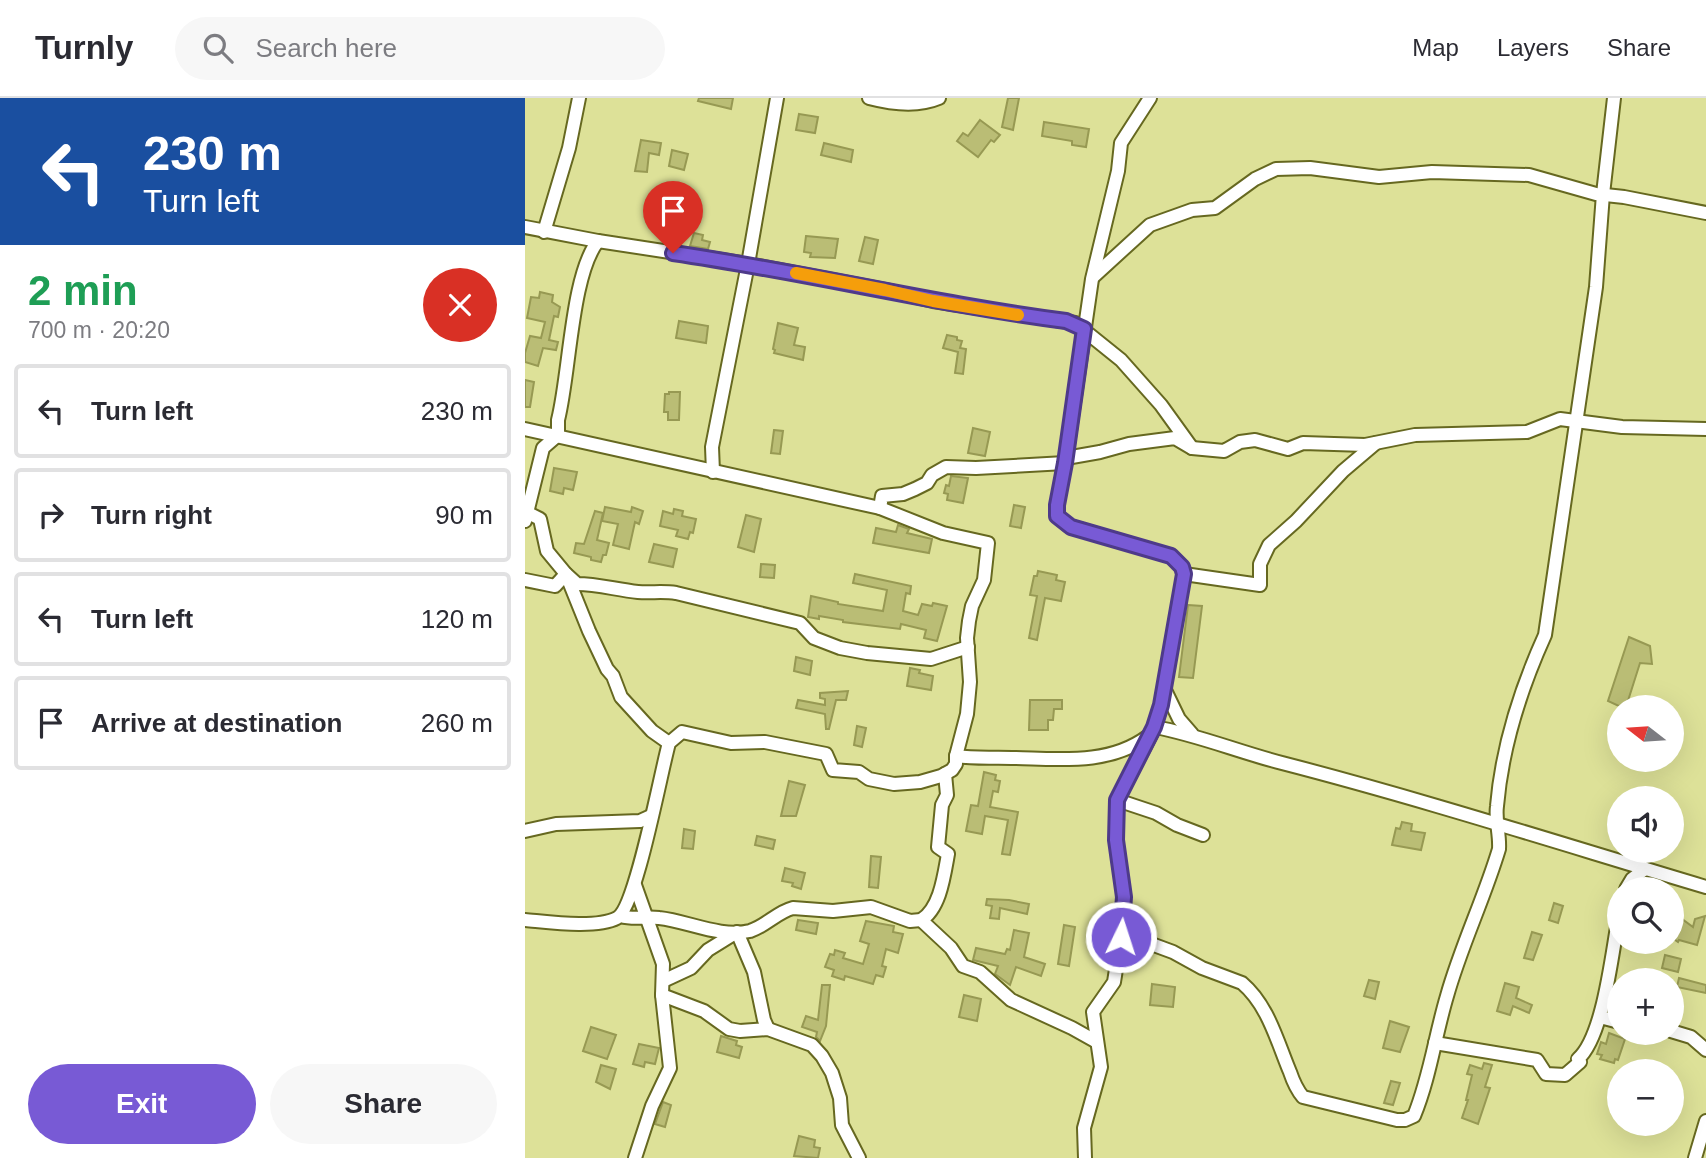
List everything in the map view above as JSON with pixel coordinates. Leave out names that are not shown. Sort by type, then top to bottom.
[{"type":"street","points":[[544,232],[569,148],[579,98]]},
{"type":"street","points":[[713,472],[712,447],[777,98]]},
{"type":"street","points":[[869,98],[907,104],[928,103],[939,98]]},
{"type":"street","points":[[1085,1158],[1084,1128],[1101,1067],[1093,1012],[1114,982],[1121,937],[1124,897],[1116,840],[1117,800],[1152,731],[1164,688],[1184,574],[1182,567],[1171,556],[1071,527],[1057,516],[1057,505],[1093,277],[1118,171],[1121,143],[1150,98]]},
{"type":"street","points":[[1121,937],[1173,952],[1248,988],[1267,1016],[1299,1093],[1307,1099],[1397,1120],[1414,1116],[1422,1097],[1457,964],[1499,849],[1497,805],[1510,739],[1534,659],[1545,635],[1596,287],[1614,98]]},
{"type":"street","points":[[1093,277],[1150,225],[1192,210],[1215,208],[1255,179],[1276,169],[1310,169],[1379,177],[1432,172],[1529,175],[1603,194],[1706,213]]},
{"type":"street","points":[[525,227],[748,264],[933,301],[1066,321],[1084,329],[1121,360],[1161,405],[1192,448]]},
{"type":"street","points":[[598,241],[590,252],[580,282],[558,420],[558,435],[543,448],[526,517],[540,519],[547,551],[566,574],[577,584],[637,592],[661,591],[800,622],[814,638],[854,651],[931,659],[968,647]]},
{"type":"street","points":[[880,508],[882,496],[903,494],[915,489],[946,467],[976,468],[1066,461],[1129,443],[1175,438],[1192,448],[1224,451],[1240,442],[1255,440],[1288,449],[1303,443],[1365,445],[1415,435],[1527,432],[1560,419],[1622,427],[1706,429]]},
{"type":"street","points":[[525,429],[880,508],[943,533],[988,543],[984,580],[968,621],[970,682],[967,715],[956,764],[945,774],[920,782],[882,783],[859,772],[833,770],[826,754],[780,744],[731,743],[688,732],[676,735],[669,743],[635,885],[621,916]]},
{"type":"street","points":[[1184,574],[1260,585],[1259,565],[1269,545],[1296,521],[1343,471],[1377,443]]},
{"type":"street","points":[[525,580],[555,586],[566,574]]},
{"type":"street","points":[[566,574],[589,631],[621,697],[652,731],[669,743]]},
{"type":"street","points":[[1164,688],[1179,719],[1195,736]]},
{"type":"street","points":[[956,756],[978,760],[999,757],[1076,760],[1126,749],[1152,731],[1195,736],[1607,857]]},
{"type":"street","points":[[525,920],[601,923],[621,916],[660,918],[717,931],[737,932],[758,928],[787,910],[800,908],[833,911],[871,907],[910,921],[921,920],[935,906],[948,854],[938,847],[942,805],[947,795],[945,774]]},
{"type":"street","points":[[1117,800],[1156,813],[1203,835]]},
{"type":"street","points":[[525,831],[556,824],[640,821],[652,816]]},
{"type":"street","points":[[1625,863],[1706,887]]},
{"type":"street","points":[[1637,877],[1645,869]]},
{"type":"street","points":[[635,885],[661,957],[670,1068],[652,1106],[635,1158]]},
{"type":"street","points":[[921,920],[951,948],[963,965],[980,972],[1011,1000],[1097,1042]]},
{"type":"street","points":[[662,988],[691,968],[708,950],[737,932]]},
{"type":"street","points":[[737,932],[754,972],[768,1030]]},
{"type":"street","points":[[1435,1043],[1537,1060],[1546,1074],[1565,1075],[1580,1062],[1578,1059],[1586,1051],[1600,1017],[1612,954]]},
{"type":"street","points":[[662,988],[704,1011],[729,1029],[768,1030],[808,1044],[822,1056],[838,1091],[843,1130],[859,1158]]},
{"type":"street","points":[[1600,1017],[1607,1019]]},
{"type":"street","points":[[1684,1035],[1691,1037],[1706,1050]]},
{"type":"street","points":[[1695,1158],[1706,1121]]},
{"type":"building","points":[[699,98],[733,98],[731,109],[698,101]]},
{"type":"building","points":[[1008,98],[1019,98],[1013,130],[1002,127]]},
{"type":"building","points":[[799,114],[818,117],[815,133],[796,130]]},
{"type":"building","points":[[980,120],[1000,135],[994,142],[991,140],[978,157],[957,141],[963,133],[968,136]]},
{"type":"building","points":[[1044,122],[1089,129],[1086,147],[1072,145],[1072,141],[1042,136]]},
{"type":"building","points":[[641,140],[661,143],[659,155],[649,153],[647,172],[635,171]]},
{"type":"building","points":[[824,143],[853,150],[851,162],[821,155]]},
{"type":"building","points":[[672,150],[688,154],[684,170],[669,166]]},
{"type":"building","points":[[694,233],[703,235],[702,240],[710,242],[708,249],[690,246]]},
{"type":"building","points":[[806,236],[838,239],[835,258],[810,257],[811,253],[804,252]]},
{"type":"building","points":[[865,237],[878,240],[873,264],[859,261]]},
{"type":"building","points":[[540,292],[553,295],[552,302],[560,307],[558,317],[554,316],[549,340],[558,342],[556,350],[543,348],[538,366],[525,362],[525,353],[530,336],[541,338],[545,322],[527,318],[531,297],[539,298]]},
{"type":"building","points":[[679,321],[708,326],[706,343],[676,338]]},
{"type":"building","points":[[778,323],[798,328],[794,345],[805,347],[803,360],[774,353]]},
{"type":"building","points":[[947,335],[957,337],[957,340],[962,341],[960,348],[966,349],[963,374],[955,373],[958,352],[943,348]]},
{"type":"building","points":[[525,380],[534,382],[530,407],[525,407]]},
{"type":"building","points":[[680,392],[679,420],[668,420],[668,412],[664,412],[665,394]]},
{"type":"building","points":[[973,428],[990,432],[985,456],[968,453]]},
{"type":"building","points":[[774,430],[783,431],[780,454],[771,453]]},
{"type":"building","points":[[554,468],[577,472],[573,490],[564,488],[563,494],[550,491]]},
{"type":"building","points":[[951,476],[968,478],[963,503],[947,500],[948,494],[944,493]]},
{"type":"building","points":[[1014,505],[1025,507],[1021,528],[1010,526]]},
{"type":"building","points":[[605,507],[631,512],[632,507],[643,511],[639,524],[635,522],[629,549],[613,545],[618,524],[602,521]]},
{"type":"building","points":[[674,509],[683,511],[682,516],[696,519],[693,533],[690,532],[688,539],[676,536],[678,530],[660,526],[663,511],[673,514]]},
{"type":"building","points":[[595,511],[603,513],[597,540],[609,543],[601,562],[574,553],[576,543],[584,544]]},
{"type":"building","points":[[746,515],[761,519],[754,552],[738,547]]},
{"type":"building","points":[[898,525],[909,529],[907,533],[932,539],[929,553],[873,543],[876,528],[896,532]]},
{"type":"building","points":[[654,544],[677,549],[673,567],[649,562]]},
{"type":"building","points":[[761,564],[775,565],[774,578],[760,577]]},
{"type":"building","points":[[1038,571],[1057,575],[1056,580],[1065,582],[1061,601],[1045,598],[1037,640],[1029,638],[1037,596],[1030,595],[1034,576],[1037,576]]},
{"type":"building","points":[[855,574],[911,586],[910,594],[906,593],[903,611],[918,615],[922,604],[947,606],[937,641],[924,638],[926,630],[901,624],[900,629],[843,622],[819,616],[819,619],[808,617],[811,596],[838,604],[883,611],[887,590],[853,583]]},
{"type":"building","points":[[1188,605],[1202,606],[1193,678],[1179,677]]},
{"type":"building","points":[[1629,637],[1650,646],[1652,664],[1640,663],[1630,695],[1610,695]]},
{"type":"building","points":[[796,657],[812,661],[810,675],[794,671]]},
{"type":"building","points":[[910,668],[933,676],[931,690],[907,686]]},
{"type":"building","points":[[848,691],[846,700],[836,700],[829,729],[826,729],[825,714],[796,708],[798,700],[825,705],[825,699],[820,698],[820,693]]},
{"type":"building","points":[[1030,700],[1062,700],[1062,709],[1054,709],[1053,720],[1048,720],[1048,730],[1029,730]]},
{"type":"building","points":[[857,726],[866,728],[862,747],[854,745]]},
{"type":"building","points":[[984,772],[996,775],[995,780],[1000,781],[998,792],[993,791],[990,807],[1018,812],[1010,855],[1002,854],[1008,820],[985,816],[982,834],[966,831],[971,805],[978,806]]},
{"type":"building","points":[[789,781],[805,785],[796,816],[781,816]]},
{"type":"building","points":[[1402,822],[1412,824],[1411,831],[1425,833],[1421,850],[1392,845],[1396,828],[1400,829]]},
{"type":"building","points":[[684,829],[695,831],[693,849],[682,848]]},
{"type":"building","points":[[757,836],[775,840],[773,849],[755,845]]},
{"type":"building","points":[[871,856],[881,857],[878,888],[869,887]]},
{"type":"building","points":[[785,868],[805,873],[801,889],[792,886],[793,883],[782,881]]},
{"type":"building","points":[[987,899],[1029,904],[1027,914],[1000,908],[999,919],[990,918],[992,906],[986,905]]},
{"type":"building","points":[[1554,903],[1563,906],[1558,923],[1549,920]]},
{"type":"building","points":[[1705,916],[1697,945],[1684,941],[1684,920],[1693,927],[1695,919]]},
{"type":"building","points":[[798,920],[818,923],[816,934],[796,930]]},
{"type":"building","points":[[866,921],[894,926],[893,932],[903,934],[898,953],[886,949],[882,966],[886,967],[883,977],[876,975],[873,984],[845,976],[844,980],[832,976],[834,970],[825,967],[830,954],[834,955],[835,950],[845,953],[843,958],[863,964],[869,944],[860,941]]},
{"type":"building","points":[[1064,925],[1075,927],[1069,966],[1058,964]]},
{"type":"building","points":[[1014,930],[1029,933],[1024,957],[1045,964],[1041,976],[1016,967],[1010,985],[995,974],[998,966],[973,960],[976,948],[1005,954],[1007,949],[1010,950]]},
{"type":"building","points":[[1532,932],[1542,935],[1533,960],[1524,958]]},
{"type":"building","points":[[1665,955],[1681,959],[1679,968],[1662,968]]},
{"type":"building","points":[[1684,979],[1706,985],[1706,993],[1684,988]]},
{"type":"building","points":[[1369,980],[1379,982],[1375,999],[1364,996]]},
{"type":"building","points":[[1505,983],[1519,987],[1516,998],[1532,1005],[1529,1013],[1513,1006],[1510,1015],[1497,1011]]},
{"type":"building","points":[[1152,984],[1175,987],[1173,1007],[1150,1005]]},
{"type":"building","points":[[822,985],[830,985],[826,1026],[820,1041],[816,1037],[817,1032],[802,1027],[806,1016],[818,1020]]},
{"type":"building","points":[[964,995],[981,999],[977,1021],[959,1017]]},
{"type":"building","points":[[1390,1021],[1409,1027],[1400,1052],[1383,1048]]},
{"type":"building","points":[[591,1027],[616,1035],[607,1059],[583,1051]]},
{"type":"building","points":[[721,1036],[737,1041],[736,1045],[742,1047],[739,1058],[717,1052]]},
{"type":"building","points":[[1607,1040],[1607,1045],[1623,1045],[1618,1059],[1600,1059],[1602,1055],[1597,1054],[1601,1042],[1606,1044]]},
{"type":"building","points":[[639,1044],[659,1048],[655,1064],[645,1062],[644,1067],[633,1064]]},
{"type":"building","points":[[1484,1063],[1492,1065],[1485,1087],[1490,1088],[1478,1124],[1462,1118],[1472,1075],[1467,1074],[1470,1065],[1482,1069]]},
{"type":"building","points":[[601,1065],[616,1069],[610,1089],[596,1082]]},
{"type":"building","points":[[1391,1081],[1400,1083],[1393,1105],[1384,1103]]},
{"type":"building","points":[[663,1102],[671,1105],[665,1127],[655,1124]]},
{"type":"building","points":[[799,1136],[815,1140],[814,1147],[820,1148],[818,1158],[794,1156]]},
{"type":"slow traffic","points":[[796,273],[1018,315]]},
{"type":"route","points":[[673,253],[748,264],[933,301],[1066,321],[1084,329],[1057,516],[1071,527],[1171,556],[1182,567],[1184,574],[1161,705],[1154,727],[1117,800],[1116,840],[1124,897],[1121,937]]}]
